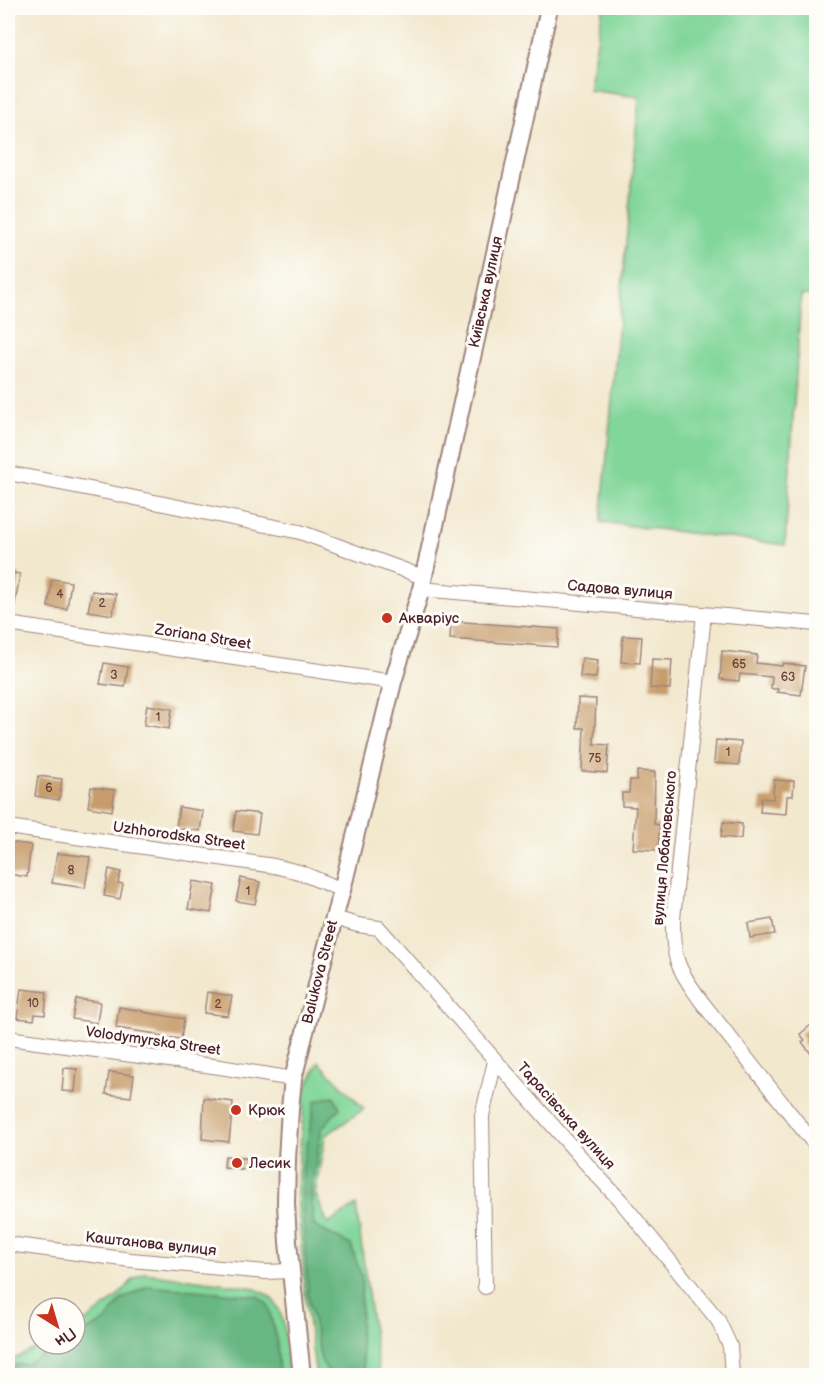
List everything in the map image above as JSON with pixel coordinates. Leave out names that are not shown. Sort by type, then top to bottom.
[{"type":"main road","name":"Київська вулиця","points":[[422,583],[549,8]]},
{"type":"main road","name":"Balukova Street","points":[[302,1376],[290,1271],[286,1203],[293,1079],[393,682],[422,583]]},
{"type":"street","name":"Садова вулиця","points":[[8,473],[300,532],[422,583],[816,624]]},
{"type":"street","name":"вулиця Лобановського","points":[[704,614],[673,920],[678,963],[701,1001],[816,1146]]},
{"type":"street","name":"Zoriana Street","points":[[8,624],[393,682]]},
{"type":"street","name":"Uzhhorodska Street","points":[[8,827],[274,866],[299,872],[342,890]]},
{"type":"street","name":"Тарасівська вулиця","points":[[334,918],[379,928],[620,1200],[718,1320],[730,1346],[732,1376]]},
{"type":"street","name":"Volodymyrska Street","points":[[8,1038],[293,1079]]},
{"type":"street","points":[[485,1287],[482,1116],[495,1060]]},
{"type":"street","name":"Каштанова вулиця","points":[[8,1244],[131,1260],[266,1272],[290,1271]]},
{"type":"green space","points":[[603,8],[816,8],[816,296],[801,295],[785,545],[601,522],[639,97],[588,90]]},
{"type":"green space","points":[[319,1062],[364,1109],[325,1136],[315,1193],[328,1224],[356,1205],[379,1375],[316,1375],[305,1297],[297,1194],[305,1090]]},
{"type":"green space","points":[[334,1096],[340,1108],[322,1128],[311,1189],[314,1226],[351,1245],[362,1278],[360,1336],[364,1371],[368,1375],[330,1375],[321,1360],[308,1295],[302,1205],[303,1164],[315,1101]]},
{"type":"green space","points":[[145,1273],[249,1287],[268,1295],[276,1304],[283,1322],[289,1375],[8,1376],[8,1362],[27,1353],[27,1356],[87,1356],[87,1320],[102,1310]]},
{"type":"green space","points":[[148,1286],[258,1296],[268,1305],[277,1342],[279,1375],[9,1375],[14,1365],[26,1364],[41,1356],[87,1356],[87,1331],[106,1321],[121,1300]]},
{"type":"building","points":[[8,572],[20,574],[13,615],[8,615]]},
{"type":"building","points":[[52,579],[71,582],[67,609],[48,607]]},
{"type":"building","points":[[92,591],[116,594],[113,615],[88,611]]},
{"type":"building","points":[[451,621],[559,629],[557,647],[450,639]]},
{"type":"building","points":[[623,636],[642,637],[640,663],[621,662]]},
{"type":"building","points":[[722,651],[757,655],[756,663],[805,666],[801,695],[771,689],[772,677],[740,674],[739,681],[720,679]]},
{"type":"building","points":[[582,658],[598,660],[596,678],[580,677]]},
{"type":"building","points":[[652,659],[672,660],[670,689],[650,688]]},
{"type":"building","points":[[104,663],[128,667],[125,687],[100,684]]},
{"type":"building","points":[[578,698],[596,699],[594,744],[609,745],[607,773],[582,771],[584,728],[577,728]]},
{"type":"building","points":[[147,705],[172,709],[169,729],[144,725]]},
{"type":"building","points":[[716,740],[741,742],[739,765],[714,763]]},
{"type":"building","points":[[637,771],[655,772],[654,824],[660,825],[658,850],[633,849],[636,807],[622,806],[622,793],[629,793],[630,780],[637,780]]},
{"type":"building","points":[[38,776],[62,779],[59,800],[35,796]]},
{"type":"building","points":[[774,780],[794,781],[793,796],[787,796],[786,814],[760,812],[761,798],[773,799]]},
{"type":"building","points":[[91,787],[115,790],[112,811],[88,807]]},
{"type":"building","points":[[179,807],[203,811],[200,831],[176,828]]},
{"type":"building","points":[[236,811],[260,814],[257,834],[233,831]]},
{"type":"building","points":[[723,822],[742,824],[741,839],[721,837]]},
{"type":"building","points":[[8,842],[31,845],[27,877],[8,874]]},
{"type":"building","points":[[57,853],[90,857],[85,888],[52,883]]},
{"type":"building","points":[[109,869],[121,872],[118,883],[123,884],[120,899],[104,896]]},
{"type":"building","points":[[241,878],[260,882],[255,904],[236,901]]},
{"type":"building","points":[[193,881],[216,885],[211,913],[188,909]]},
{"type":"building","points":[[772,919],[775,934],[750,938],[748,923]]},
{"type":"building","points":[[21,989],[47,992],[45,1015],[35,1014],[34,1020],[17,1018]]},
{"type":"building","points":[[207,992],[232,996],[228,1016],[204,1013]]},
{"type":"building","points":[[76,999],[100,1002],[97,1023],[72,1019]]},
{"type":"building","points":[[119,1007],[184,1019],[181,1039],[116,1028]]},
{"type":"building","points":[[816,1021],[816,1060],[802,1042],[805,1040],[800,1034]]},
{"type":"building","points":[[64,1068],[77,1069],[75,1092],[62,1091]]},
{"type":"building","points":[[109,1072],[134,1075],[131,1097],[106,1094]]},
{"type":"building","points":[[204,1098],[233,1102],[229,1142],[202,1139]]},
{"type":"building","name":"Лесик","points":[[225,1156],[251,1159],[250,1170],[224,1167]]},
{"type":"place","name":"Акваріус","points":[[387,618]]},
{"type":"place","name":"Крюк","points":[[236,1110]]},
{"type":"place","name":"Лесик","points":[[237,1163]]}]
